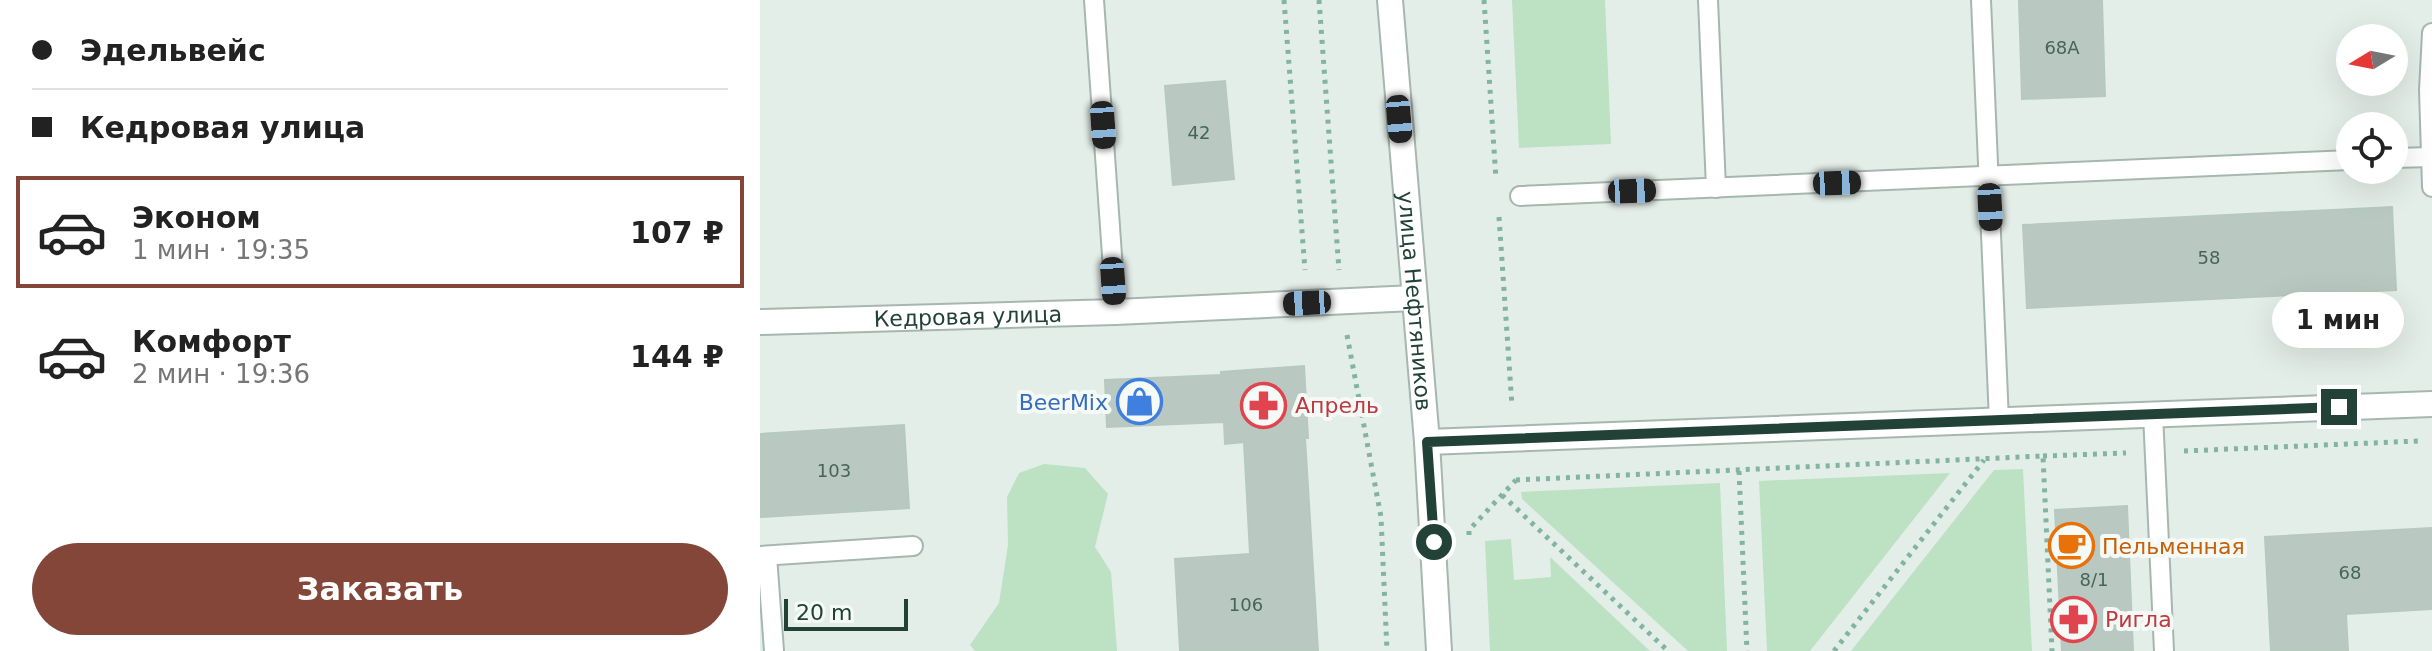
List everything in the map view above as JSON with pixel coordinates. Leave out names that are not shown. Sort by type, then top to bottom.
[{"type":"street","name":"улица Нефтяников","points":[[1390,0],[1427,442],[1439,651]]},
{"type":"street","name":"Кедровая улица","points":[[760,322],[1116,312],[1414,298]]},
{"type":"street","points":[[1427,442],[2432,404]]},
{"type":"lane","points":[[1094,0],[1116,312]]},
{"type":"lane","points":[[1708,0],[1716,188]]},
{"type":"lane","points":[[1981,0],[1999,421]]},
{"type":"lane","points":[[2432,33],[2429,90],[2432,187]]},
{"type":"lane","points":[[2408,158],[2431,157]]},
{"type":"lane","points":[[1520,196],[2336,161]]},
{"type":"lane","points":[[2153,414],[2164,651]]},
{"type":"lane","points":[[774,651],[764,556],[913,546]]},
{"type":"path","points":[[1284,0],[1307,303]]},
{"type":"path","points":[[1319,0],[1339,272]]},
{"type":"path","points":[[1484,0],[1497,188]]},
{"type":"path","points":[[1498,204],[1516,480]]},
{"type":"path","points":[[1347,330],[1381,517],[1387,651]]},
{"type":"path","points":[[1469,545],[1469,530],[1516,480],[2432,441]]},
{"type":"path","points":[[2043,456],[2052,651]]},
{"type":"path","points":[[1834,651],[1985,459]]},
{"type":"path","points":[[1739,471],[1747,651]]},
{"type":"path","points":[[1502,495],[1668,651]]},
{"type":"green space","points":[[1512,0],[1605,0],[1611,144],[1519,148]]},
{"type":"green space","points":[[1044,464],[1085,468],[1108,494],[1095,547],[1111,572],[1117,651],[975,651],[970,645],[999,603],[1008,545],[1007,497],[1019,473]]},
{"type":"green space","points":[[2023,469],[2032,651],[1851,651],[1994,470]]},
{"type":"green space","points":[[1950,473],[1810,651],[1767,651],[1759,481]]},
{"type":"green space","points":[[1720,483],[1727,651],[1688,651],[1522,499],[1521,492]]},
{"type":"green space","points":[[1511,539],[1514,580],[1551,577],[1550,557],[1650,651],[1490,651],[1485,541]]},
{"type":"building","points":[[2019,0],[2102,0],[2105,96],[2022,99]]},
{"type":"building","points":[[1225,81],[1234,179],[1173,185],[1165,86]]},
{"type":"building","points":[[2392,207],[2396,290],[2027,308],[2023,225]]},
{"type":"building","points":[[1304,366],[1308,438],[1305,438],[1318,651],[1180,651],[1175,559],[1250,554],[1244,442],[1225,444],[1224,422],[1107,427],[1105,380],[1221,375],[1221,372]]},
{"type":"building","points":[[904,425],[909,508],[760,517],[760,434]]},
{"type":"building","points":[[2127,506],[2133,651],[2062,651],[2055,510]]},
{"type":"building","points":[[2432,528],[2432,609],[2346,614],[2348,651],[2271,651],[2265,537]]},
{"type":"place","name":"BeerMix","points":[[1139,402]]},
{"type":"place","name":"Апрель","points":[[1264,405]]},
{"type":"place","name":"Пельменная","points":[[2071,546]]},
{"type":"place","name":"Ригла","points":[[2074,619]]},
{"type":"route","points":[[1434,542],[1427,442],[2339,407]]}]
